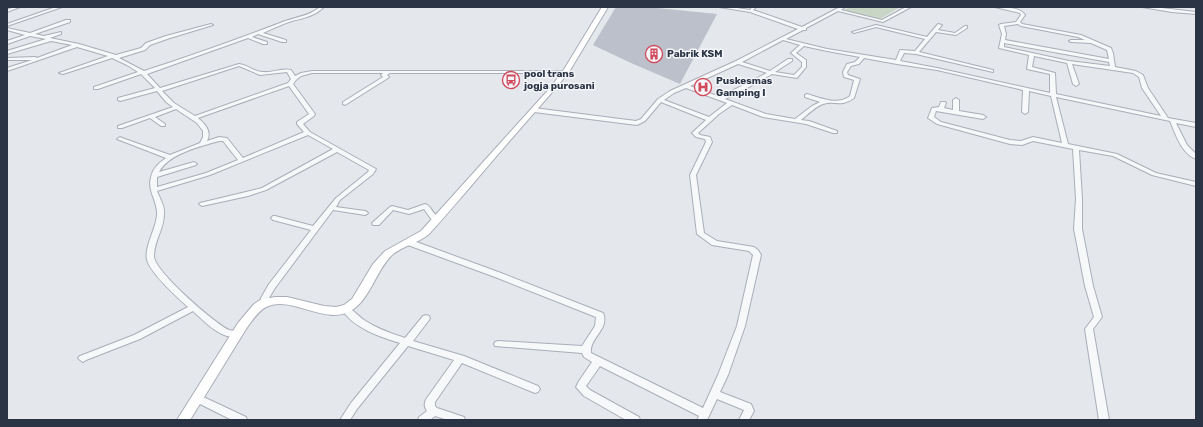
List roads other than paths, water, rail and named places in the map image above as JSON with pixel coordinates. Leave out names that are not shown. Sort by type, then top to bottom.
[{"type":"street","points":[[7,11],[18,7]]},
{"type":"street","points":[[7,25],[60,7]]},
{"type":"street","points":[[96,88],[259,34],[294,19],[312,15],[322,7]]},
{"type":"street","points":[[183,420],[252,313],[264,303],[271,300],[280,301],[339,312],[346,310],[356,302],[377,266],[388,253],[424,233],[534,110],[566,72],[605,7]]},
{"type":"street","points":[[720,7],[753,9],[804,29]]},
{"type":"street","points":[[534,110],[637,123],[643,120],[660,100],[804,29],[843,7]]},
{"type":"street","points":[[854,32],[873,26],[909,7]]},
{"type":"street","points":[[997,7],[1021,12],[1023,15],[1019,24]]},
{"type":"street","points":[[1144,7],[1172,12],[1196,13]]},
{"type":"street","points":[[838,10],[883,21]]},
{"type":"street","points":[[7,43],[68,21]]},
{"type":"street","points":[[1113,68],[1110,61],[1111,51],[1079,36],[1019,24],[1000,25],[1004,34],[1000,47],[1004,49],[1069,62],[1134,72],[1141,76],[1145,88],[1169,119],[1189,153],[1196,157]]},
{"type":"street","points":[[61,73],[115,56],[140,50],[148,44],[211,25]]},
{"type":"street","points":[[916,53],[940,25]]},
{"type":"street","points":[[873,26],[929,39]]},
{"type":"street","points":[[936,31],[956,34],[965,27]]},
{"type":"street","points":[[7,29],[96,50],[115,56],[143,72],[170,103],[201,123],[206,129],[207,135],[202,144]]},
{"type":"street","points":[[7,53],[59,33]]},
{"type":"street","points":[[259,34],[284,41]]},
{"type":"street","points":[[250,37],[265,43]]},
{"type":"street","points":[[782,39],[802,45],[919,66],[1196,125]]},
{"type":"street","points":[[1002,41],[1110,61]]},
{"type":"street","points":[[1071,41],[1092,41]]},
{"type":"street","points":[[738,62],[772,73],[795,77],[804,67],[804,61],[793,53],[802,45]]},
{"type":"street","points":[[7,70],[75,46]]},
{"type":"street","points":[[897,63],[902,52],[916,53],[991,71]]},
{"type":"street","points":[[1032,54],[1029,68],[1053,73]]},
{"type":"street","points":[[807,96],[825,101],[842,103],[852,97],[858,81],[855,78],[846,76],[845,72],[849,66],[857,63],[863,56]]},
{"type":"street","points":[[7,59],[42,57]]},
{"type":"street","points":[[1054,59],[1053,95],[1065,144]]},
{"type":"street","points":[[720,99],[772,73],[790,60]]},
{"type":"street","points":[[1069,62],[1076,84]]},
{"type":"street","points":[[120,99],[239,65],[244,65],[256,72],[264,74],[281,70],[289,71],[292,81],[312,114],[312,116],[299,123],[308,133],[373,170],[338,199],[272,286],[265,298],[264,303]]},
{"type":"street","points":[[194,118],[292,81],[302,74],[312,72],[566,72]]},
{"type":"street","points":[[345,103],[386,78],[384,75],[389,72]]},
{"type":"street","points":[[686,86],[770,118],[797,120],[835,132]]},
{"type":"street","points":[[1025,112],[1026,89]]},
{"type":"street","points":[[797,120],[825,101],[827,95]]},
{"type":"street","points":[[660,100],[710,119]]},
{"type":"street","points":[[956,100],[956,112]]},
{"type":"street","points":[[408,242],[600,315],[600,323],[586,346],[587,355],[703,417],[714,394],[741,326],[757,255],[751,249],[715,243],[701,234],[692,175],[709,142],[708,138],[698,136],[695,133],[710,119],[731,104]]},
{"type":"street","points":[[983,117],[956,112],[942,106],[934,108],[932,120],[964,131],[1020,144],[1033,139],[1116,155],[1154,174],[1196,184]]},
{"type":"street","points":[[120,127],[177,107]]},
{"type":"street","points":[[151,116],[163,125]]},
{"type":"street","points":[[154,190],[208,174],[308,133]]},
{"type":"street","points":[[120,139],[170,157]]},
{"type":"street","points":[[238,334],[225,332],[194,307],[174,288],[151,261],[152,250],[161,212],[154,190],[154,176],[158,168],[170,157],[180,151],[219,139],[225,139],[242,161]]},
{"type":"street","points":[[1076,147],[1079,199],[1078,229],[1089,286],[1098,317],[1089,329],[1104,420]]},
{"type":"street","points":[[202,204],[264,189],[338,149]]},
{"type":"street","points":[[154,176],[194,164]]},
{"type":"street","points":[[376,223],[392,208],[410,212],[426,206],[433,217],[438,217]]},
{"type":"street","points":[[331,208],[365,213]]},
{"type":"street","points":[[275,218],[315,229]]},
{"type":"street","points":[[82,358],[137,337],[194,307]]},
{"type":"street","points":[[346,310],[358,321],[373,330],[460,359],[535,389]]},
{"type":"street","points":[[345,420],[426,318]]},
{"type":"street","points":[[498,344],[586,350]]},
{"type":"street","points":[[460,359],[430,401],[430,407],[434,411],[460,420]]},
{"type":"street","points":[[598,360],[581,387],[587,393],[635,420]]},
{"type":"street","points":[[714,394],[748,407],[749,411],[744,420]]},
{"type":"street","points":[[197,398],[242,420]]},
{"type":"street","points":[[423,420],[434,411]]},
{"type":"place","name":"Pabrik KSM","points":[[654,54]]},
{"type":"place","name":"pool trans jogja purosani","points":[[511,80]]},
{"type":"place","name":"Puskesmas Gamping I","points":[[703,87]]}]
